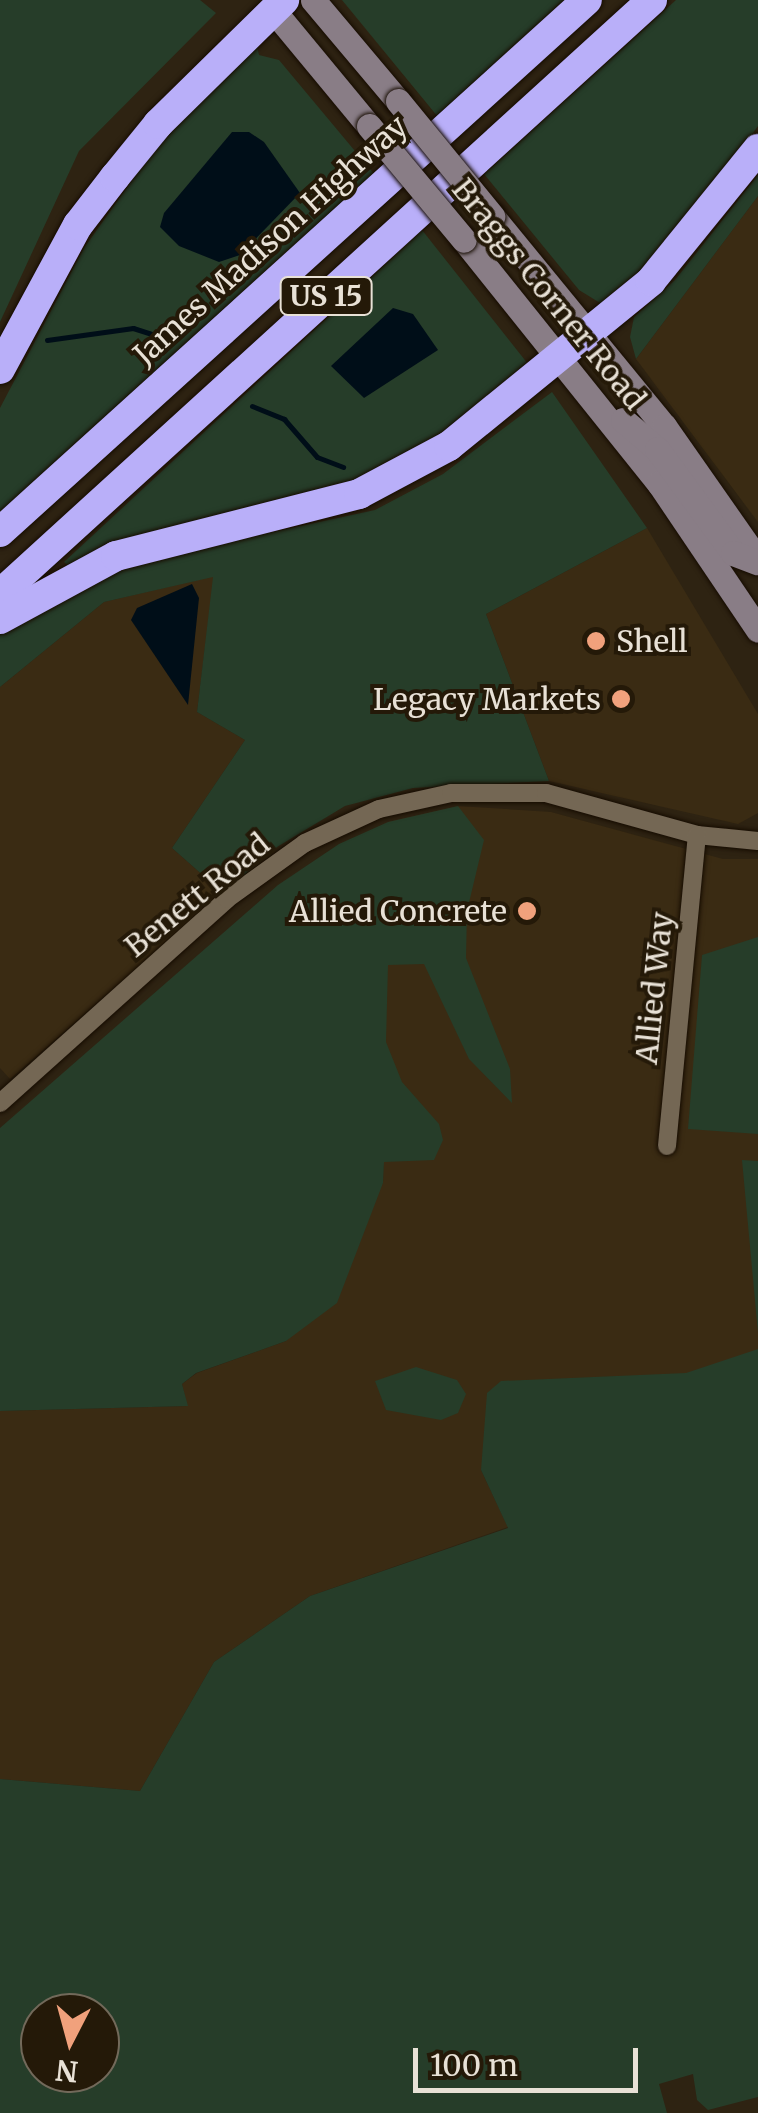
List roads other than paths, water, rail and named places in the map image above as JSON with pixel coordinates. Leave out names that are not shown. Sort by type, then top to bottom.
[{"type":"highway","name":"James Madison Highway","points":[[0,532],[587,0]]},
{"type":"highway","name":"US 15","points":[[0,594],[652,0]]},
{"type":"highway","points":[[0,368],[78,225],[158,124],[278,5]]},
{"type":"highway","points":[[0,620],[116,556],[322,505],[390,480],[450,446],[590,334],[682,248],[758,149]]},
{"type":"main road","name":"Braggs Corner Road","points":[[313,0],[590,334],[758,561]]},
{"type":"main road","name":"Braggs Corner Road","points":[[278,5],[370,126],[591,396],[758,630]]},
{"type":"main road","points":[[591,396],[652,444],[733,553],[758,561]]},
{"type":"street","name":"Benett Road","points":[[0,1103],[227,899],[305,844],[379,809],[451,793],[546,793],[697,835],[758,840]]},
{"type":"street","name":"Allied Way","points":[[668,1146],[697,835]]},
{"type":"waterway","points":[[47,340],[133,328],[169,340]]},
{"type":"waterway","points":[[252,406],[284,419],[317,457],[343,467]]},
{"type":"place","name":"Shell","points":[[596,641]]},
{"type":"place","name":"Legacy Markets","points":[[621,699]]},
{"type":"place","name":"Allied Concrete","points":[[527,911]]}]
